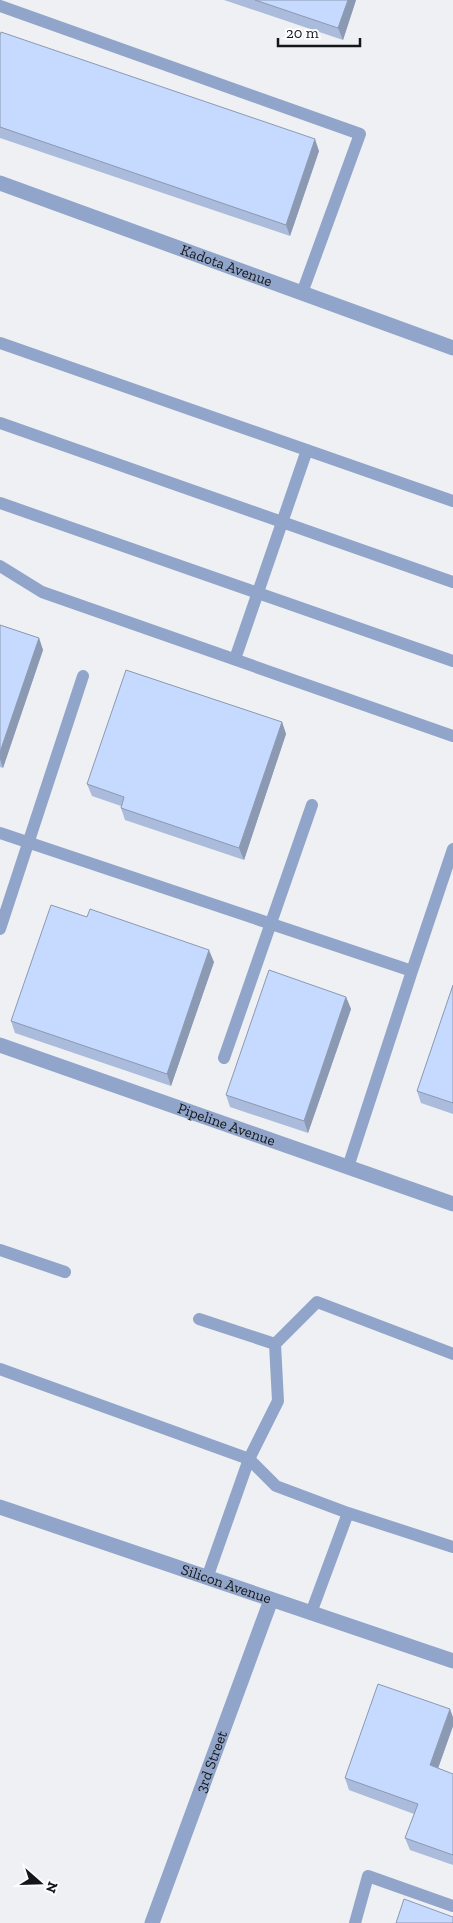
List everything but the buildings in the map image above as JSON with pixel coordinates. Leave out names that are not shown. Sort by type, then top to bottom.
[{"type":"street","name":"Kadota Avenue","points":[[0,183],[453,348]]},
{"type":"street","name":"Pipeline Avenue","points":[[0,1045],[453,1204]]},
{"type":"street","name":"Silicon Avenue","points":[[0,1507],[453,1661]]},
{"type":"street","name":"3rd Street","points":[[152,1923],[271,1600]]},
{"type":"lane","points":[[0,6],[360,134],[302,293]]},
{"type":"lane","points":[[0,343],[453,501]]},
{"type":"lane","points":[[0,423],[453,582]]},
{"type":"lane","points":[[235,660],[307,450]]},
{"type":"lane","points":[[0,503],[453,661]]},
{"type":"lane","points":[[0,566],[42,592],[453,736]]},
{"type":"lane","points":[[0,929],[83,676]]},
{"type":"lane","points":[[224,1058],[312,805]]},
{"type":"lane","points":[[0,833],[412,972]]},
{"type":"lane","points":[[348,1167],[453,849]]},
{"type":"lane","points":[[0,1250],[65,1272]]},
{"type":"lane","points":[[207,1578],[249,1459],[278,1401],[275,1344],[317,1302],[453,1354]]},
{"type":"lane","points":[[199,1319],[275,1344]]},
{"type":"lane","points":[[0,1369],[249,1459],[276,1486],[348,1513],[453,1547]]},
{"type":"lane","points":[[311,1613],[348,1513]]},
{"type":"lane","points":[[356,1923],[368,1876],[453,1906]]}]
